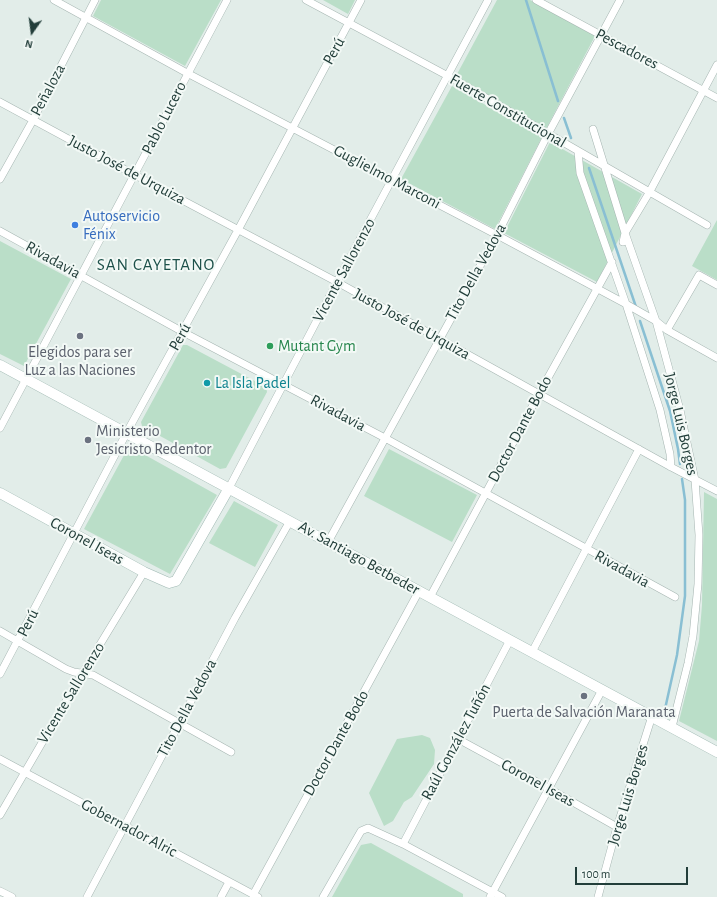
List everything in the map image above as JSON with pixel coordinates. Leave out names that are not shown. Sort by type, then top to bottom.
[{"type":"main road","name":"Av. Santiago Betbeder","points":[[0,365],[127,432],[717,752]]},
{"type":"main road","name":"Vicente Sallorenzo","points":[[176,581],[229,488]]},
{"type":"main road","name":"Coronel Iseas","points":[[0,493],[144,572],[169,583],[176,581]]},
{"type":"street","name":"Guglielmo Marconi","points":[[54,0],[188,73],[626,304],[656,321],[667,330],[717,358]]},
{"type":"street","name":"Peñaloza","points":[[0,179],[33,120],[95,0]]},
{"type":"street","name":"Pablo Lucero","points":[[0,428],[25,378],[135,175],[227,0]]},
{"type":"street","name":"Fuerte Constitucional","points":[[306,0],[448,76],[707,225]]},
{"type":"street","name":"Perú","points":[[0,674],[127,432],[238,230],[361,0]]},
{"type":"street","name":"Vicente Sallorenzo","points":[[229,488],[488,0]]},
{"type":"street","name":"Pescadores","points":[[536,0],[717,98]]},
{"type":"street","name":"Tito Della Vedova","points":[[328,542],[497,235],[548,134],[620,0]]},
{"type":"street","points":[[622,242],[625,233],[649,193],[717,65]]},
{"type":"street","name":"Justo José de Urquiza","points":[[0,102],[337,282],[639,450],[717,491]]},
{"type":"street","name":"Jorge Luis Borges","points":[[593,129],[625,233],[656,321],[680,410],[695,480],[699,535],[698,584],[691,650],[672,728]]},
{"type":"street","name":"Jorge Luis Borges","points":[[578,151],[580,173],[612,262],[660,410],[670,454],[671,467]]},
{"type":"street","name":"Rivadavia","points":[[0,231],[182,332],[385,438],[675,598]]},
{"type":"street","name":"Doctor Dante Bodo","points":[[430,597],[612,262]]},
{"type":"street","points":[[667,330],[700,275],[717,285]]},
{"type":"street","points":[[532,652],[639,450]]},
{"type":"street","name":"Tito Della Vedova","points":[[87,897],[234,618],[290,521]]},
{"type":"street","name":"Vicente Sallorenzo","points":[[0,815],[83,672],[144,572]]},
{"type":"street","name":"Doctor Dante Bodo","points":[[256,896],[419,591]]},
{"type":"street","points":[[0,631],[66,669],[93,675],[231,752]]},
{"type":"street","name":"Raúl González Tuñón","points":[[403,844],[510,640]]},
{"type":"street","points":[[491,894],[602,690]]},
{"type":"street","name":"Jorge Luis Borges","points":[[598,897],[617,828],[652,716]]},
{"type":"street","name":"Coronel Iseas","points":[[458,739],[548,788],[617,828]]},
{"type":"street","name":"Gobernador Alric","points":[[0,759],[256,896]]},
{"type":"street","points":[[323,897],[361,831],[368,828],[403,844],[491,894],[502,897]]},
{"type":"street","points":[[220,897],[229,882]]},
{"type":"street","points":[[0,891],[12,897]]},
{"type":"green space","points":[[101,0],[221,0],[185,66],[93,16]]},
{"type":"green space","points":[[323,0],[355,0],[348,14]]},
{"type":"green space","points":[[497,0],[530,0],[595,36],[546,129],[456,76]]},
{"type":"green space","points":[[452,86],[542,137],[495,229],[401,179]]},
{"type":"green space","points":[[550,142],[642,194],[597,282],[504,233]]},
{"type":"green space","points":[[717,220],[717,280],[692,266]]},
{"type":"green space","points":[[0,241],[71,279],[24,366],[0,354]]},
{"type":"green space","name":"La Isla Padel","points":[[183,345],[187,345],[266,387],[267,392],[226,468],[220,469],[142,426],[141,422]]},
{"type":"green space","points":[[129,446],[217,495],[170,574],[84,529]]},
{"type":"green space","points":[[389,449],[477,495],[452,542],[364,496]]},
{"type":"green space","points":[[704,492],[717,499],[717,741],[679,721],[699,641],[702,605]]},
{"type":"green space","points":[[234,501],[278,525],[255,567],[209,543]]},
{"type":"green space","points":[[422,735],[430,738],[435,750],[434,764],[412,797],[404,802],[393,821],[384,826],[369,793],[397,739]]},
{"type":"green space","points":[[371,843],[463,894],[463,897],[332,897],[361,845]]},
{"type":"waterway","points":[[526,0],[558,101]]},
{"type":"waterway","points":[[564,118],[571,138]]},
{"type":"waterway","points":[[589,168],[636,307]]},
{"type":"waterway","points":[[640,321],[670,411],[680,464]]},
{"type":"waterway","points":[[665,709],[677,655],[685,596],[685,500],[682,479]]},
{"type":"place","name":"Autoservicio Fénix","points":[[75,225]]},
{"type":"place","name":"Elegidos para ser Luz a las Naciones","points":[[80,336]]},
{"type":"place","name":"Mutant Gym","points":[[270,346]]},
{"type":"place","name":"La Isla Padel","points":[[207,383]]},
{"type":"place","name":"Ministerio Jesicristo Redentor","points":[[88,440]]},
{"type":"place","name":"Puerta de Salvación Maranata","points":[[584,696]]},
{"type":"district","name":"SAN CAYETANO","points":[[156,265]]}]
